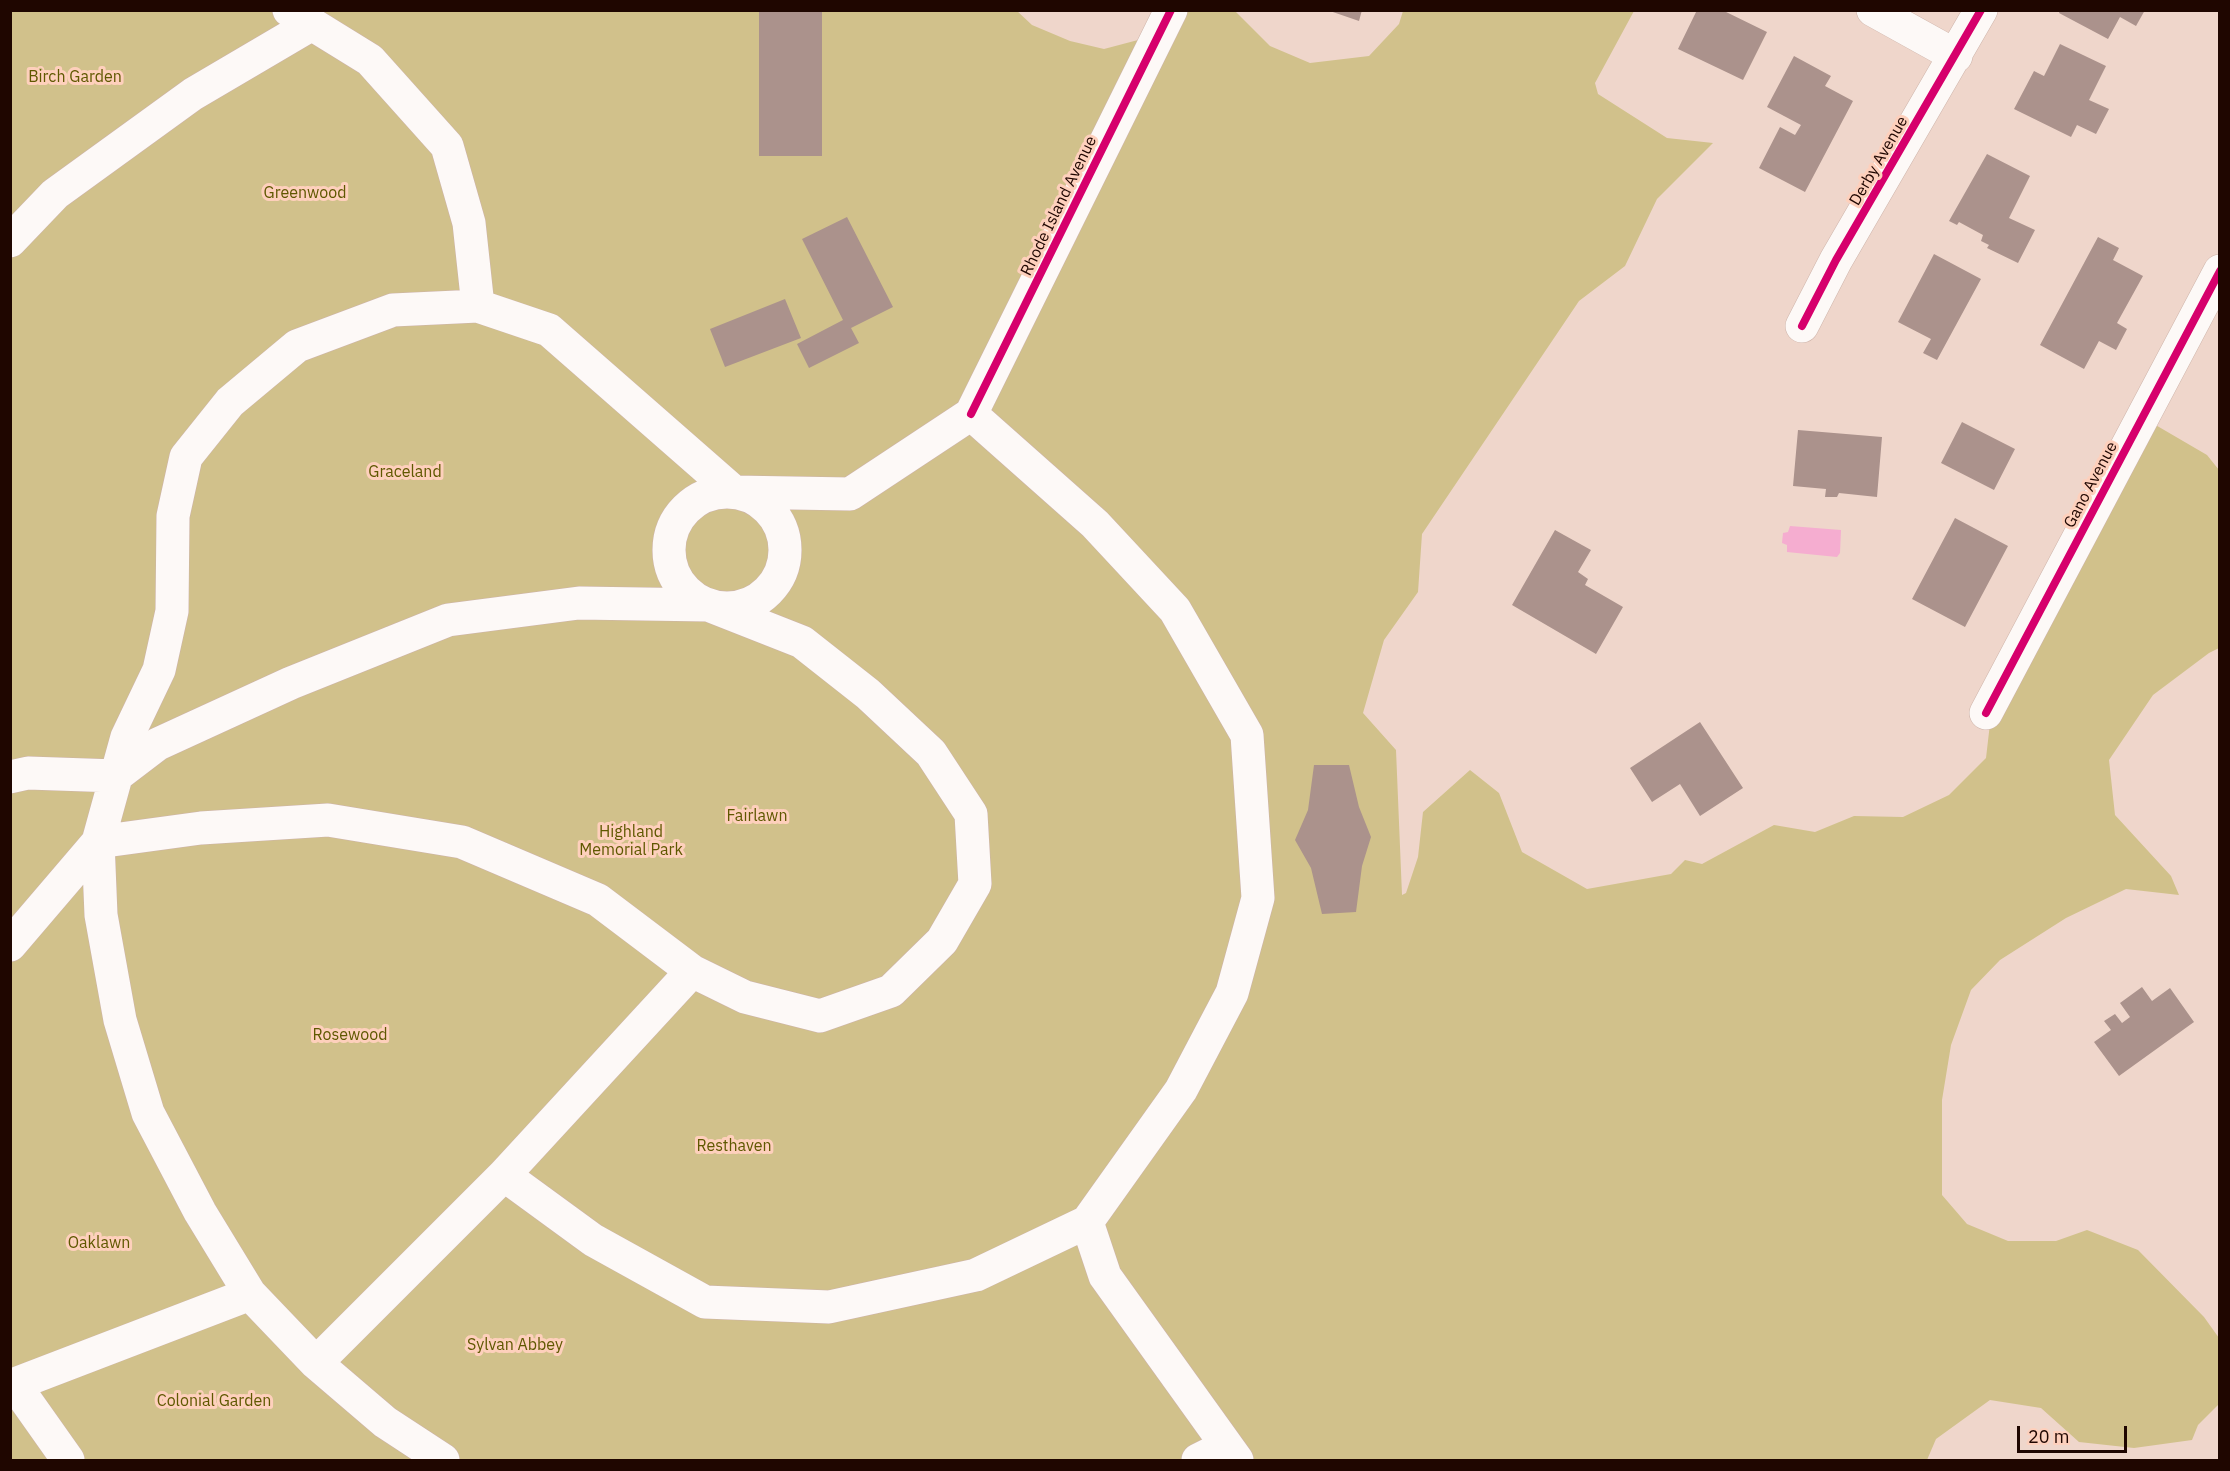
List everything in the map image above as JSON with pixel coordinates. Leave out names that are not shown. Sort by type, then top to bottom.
[{"type":"street","name":"Rhode Island Avenue","points":[[971,414],[1171,10]]},
{"type":"street","points":[[1873,10],[1956,56]]},
{"type":"street","name":"Derby Avenue","points":[[1802,326],[1836,260],[1981,10]]},
{"type":"street","points":[[10,241],[55,194],[301,17],[370,60],[447,146],[469,223],[478,306]]},
{"type":"street","name":"Gano Avenue","points":[[1986,712],[2220,271]]},
{"type":"street","points":[[10,777],[28,773],[116,776],[168,739],[291,683],[448,620],[579,603],[737,607],[746,605],[763,595],[776,580],[784,562],[785,543],[774,517],[753,497],[734,492],[549,330],[478,306],[393,310],[297,346],[231,402],[186,456],[173,516],[172,611],[159,670],[127,737],[116,776],[98,842],[101,915],[116,997],[148,1113],[200,1212],[250,1294],[316,1363],[385,1422],[443,1461]]},
{"type":"street","points":[[10,945],[98,842],[201,828],[328,819],[462,842],[598,900],[692,971],[745,997],[820,1016],[891,991],[942,940],[975,884],[971,814],[931,753],[868,694],[802,642],[691,597],[678,582],[670,565],[670,537],[682,512],[697,499],[715,492],[850,494],[971,414],[1095,524],[1175,610],[1247,735],[1258,898],[1232,993],[1181,1090],[1087,1222],[976,1275],[829,1306],[705,1302],[593,1240],[504,1174]]},
{"type":"street","points":[[316,1363],[504,1174],[692,971]]},
{"type":"street","points":[[1087,1222],[1106,1276],[1232,1453],[1198,1461]]},
{"type":"street","points":[[68,1461],[13,1385],[250,1294]]},
{"type":"green space","name":"Highland Memorial Park","points":[[1016,10],[1032,25],[1070,41],[1104,49],[1138,40],[1165,11],[1234,10],[1270,46],[1310,63],[1369,56],[1399,24],[1403,11],[1634,11],[1595,83],[1598,94],[1667,138],[1713,143],[1657,199],[1625,266],[1579,301],[1422,534],[1418,592],[1384,640],[1363,713],[1396,750],[1402,895],[1406,893],[1418,857],[1423,812],[1470,770],[1499,793],[1522,852],[1587,889],[1671,874],[1685,860],[1702,864],[1774,825],[1815,832],[1854,816],[1903,817],[1949,795],[1986,758],[1991,715],[2147,420],[2207,455],[2219,470],[2219,648],[2153,695],[2109,760],[2115,815],[2171,876],[2179,895],[2126,889],[2066,918],[2000,960],[1971,990],[1951,1045],[1942,1100],[1942,1195],[1967,1224],[2008,1241],[2056,1241],[2087,1230],[2138,1250],[2204,1317],[2219,1338],[2219,1404],[2198,1425],[2192,1440],[2134,1448],[2079,1442],[2041,1408],[1990,1400],[1936,1439],[1927,1460],[11,1460],[10,11]]},
{"type":"shaded area","points":[[1790,526],[1841,530],[1840,553],[1837,557],[1787,552],[1787,545],[1782,543],[1783,533],[1788,532]]},
{"type":"building","points":[[759,10],[822,10],[822,156],[759,156]]},
{"type":"building","points":[[1327,10],[1362,10],[1359,21]]},
{"type":"building","points":[[1697,10],[1722,10],[1767,32],[1743,80],[1678,49]]},
{"type":"building","points":[[2060,10],[2145,10],[2136,26],[2120,17],[2108,39],[2059,13]]},
{"type":"building","points":[[2060,44],[2106,66],[2089,100],[2109,109],[2096,134],[2077,125],[2071,137],[2014,109],[2034,71],[2044,76]]},
{"type":"building","points":[[1794,56],[1831,76],[1825,86],[1853,101],[1805,192],[1759,168],[1780,127],[1795,135],[1801,125],[1767,107]]},
{"type":"building","points":[[1987,154],[2030,176],[2009,218],[2035,230],[2018,263],[1987,248],[1989,245],[1981,241],[1983,235],[1959,222],[1957,225],[1949,221]]},
{"type":"building","points":[[847,217],[893,307],[851,328],[859,343],[809,368],[797,344],[843,320],[802,239]]},
{"type":"building","points":[[2098,237],[2119,248],[2113,260],[2143,276],[2117,323],[2127,329],[2116,350],[2099,341],[2084,369],[2040,345]]},
{"type":"building","points":[[1934,254],[1981,279],[1937,360],[1923,353],[1931,339],[1898,322]]},
{"type":"building","points":[[785,299],[801,338],[725,367],[710,329]]},
{"type":"building","points":[[1962,422],[2015,449],[1994,490],[1941,463]]},
{"type":"building","points":[[1798,430],[1882,437],[1877,497],[1839,493],[1837,497],[1825,497],[1826,489],[1793,486]]},
{"type":"building","points":[[1955,518],[2008,546],[1965,627],[1912,599]]},
{"type":"building","points":[[1555,530],[1591,550],[1578,572],[1588,579],[1585,585],[1623,607],[1596,654],[1512,605]]},
{"type":"building","points":[[1700,722],[1743,788],[1700,816],[1680,784],[1652,802],[1630,768]]},
{"type":"building","points":[[1314,765],[1349,765],[1359,807],[1371,837],[1362,866],[1356,912],[1322,914],[1311,868],[1295,840],[1308,810]]},
{"type":"building","points":[[2142,987],[2152,1001],[2170,988],[2194,1022],[2119,1076],[2094,1042],[2111,1030],[2104,1021],[2115,1014],[2122,1023],[2130,1017],[2120,1003]]},
{"type":"cycle path","points":[[971,414],[1171,10]]},
{"type":"cycle path","points":[[1802,326],[1836,260],[1981,10]]},
{"type":"cycle path","points":[[1986,713],[2220,271]]},
{"type":"park label","name":"Birch Garden","points":[[75,77]]},
{"type":"park label","name":"Greenwood","points":[[305,193]]},
{"type":"park label","name":"Graceland","points":[[405,472]]},
{"type":"park label","name":"Fairlawn","points":[[757,816]]},
{"type":"park label","name":"Rosewood","points":[[350,1035]]},
{"type":"park label","name":"Resthaven","points":[[734,1146]]},
{"type":"park label","name":"Oaklawn","points":[[99,1243]]},
{"type":"park label","name":"Sylvan Abbey","points":[[515,1345]]},
{"type":"park label","name":"Colonial Garden","points":[[214,1401]]}]
